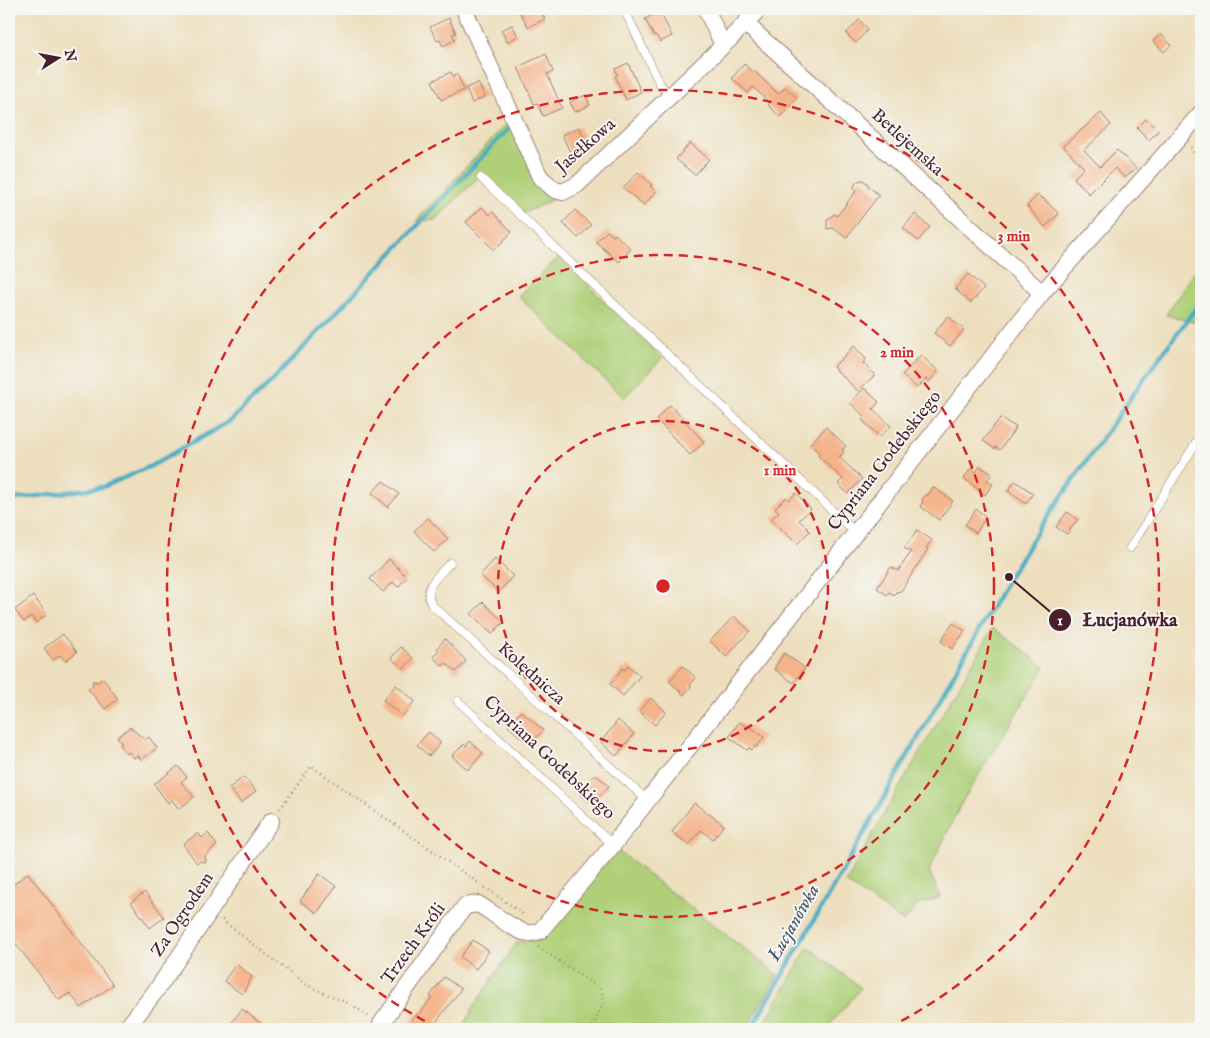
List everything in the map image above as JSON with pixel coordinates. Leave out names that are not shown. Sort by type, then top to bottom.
[{"type":"street","name":"Jasełkowa","points":[[464,9],[540,176],[555,190],[563,192],[577,184],[759,9]]},
{"type":"street","points":[[706,9],[723,45]]},
{"type":"street","name":"Betlejemska","points":[[746,23],[1042,293]]},
{"type":"street","name":"Cypriana Godebskiego","points":[[537,931],[613,844],[1042,293],[1201,113]]},
{"type":"street","name":"Za Ogrodem","points":[[126,1029],[158,988],[271,821]]},
{"type":"street","name":"Trzech Króli","points":[[381,1024],[466,906],[478,904],[516,929],[537,931]]},
{"type":"lane","points":[[624,9],[660,84],[670,96]]},
{"type":"lane","points":[[481,178],[855,532]]},
{"type":"lane","points":[[1130,548],[1201,435]]},
{"type":"lane","name":"Kolędnicza","points":[[450,563],[430,585],[428,592],[432,605],[647,800]]},
{"type":"lane","name":"Cypriana Godebskiego","points":[[458,702],[613,844]]},
{"type":"path","points":[[1184,133],[1198,161],[1201,204]]},
{"type":"path","points":[[271,821],[311,766],[537,931],[536,945],[562,964],[585,976],[601,988],[604,1002],[591,1029]]},
{"type":"path","points":[[209,910],[306,985],[354,1006],[381,1024]]},
{"type":"green space","points":[[503,107],[545,192],[554,199],[524,213],[482,174],[435,220],[416,221],[505,125]]},
{"type":"green space","points":[[559,257],[662,358],[624,398],[518,296]]},
{"type":"green space","points":[[1201,262],[1201,324],[1166,315]]},
{"type":"green space","points":[[993,628],[1045,667],[962,802],[929,870],[940,897],[917,905],[904,922],[846,883],[884,814]]},
{"type":"green space","points":[[615,849],[778,975],[746,1029],[462,1029],[474,1006],[517,942],[541,940]]},
{"type":"green space","points":[[808,947],[861,988],[826,1029],[761,1029]]},
{"type":"building","points":[[518,9],[540,9],[545,19],[528,27]]},
{"type":"building","points":[[660,12],[672,36],[660,42],[656,35],[654,36],[645,19]]},
{"type":"building","points":[[449,18],[456,33],[452,34],[455,40],[443,46],[440,40],[437,41],[430,27]]},
{"type":"building","points":[[859,20],[868,29],[856,43],[846,34]]},
{"type":"building","points":[[512,25],[518,36],[507,42],[501,30]]},
{"type":"building","points":[[1161,34],[1171,45],[1164,52],[1153,41]]},
{"type":"building","points":[[546,54],[553,72],[547,74],[562,108],[543,116],[537,103],[534,104],[518,67]]},
{"type":"building","points":[[628,63],[641,92],[626,100],[615,76],[618,75],[615,69]]},
{"type":"building","points":[[744,64],[778,94],[785,87],[797,98],[780,117],[768,105],[770,103],[753,87],[748,93],[732,78]]},
{"type":"building","points":[[451,72],[453,76],[457,74],[464,90],[441,100],[432,81]]},
{"type":"building","points":[[478,83],[485,97],[472,103],[466,88]]},
{"type":"building","points":[[586,95],[590,105],[575,112],[570,102]]},
{"type":"building","points":[[1101,113],[1111,125],[1084,150],[1100,167],[1117,150],[1136,168],[1125,178],[1115,168],[1089,194],[1074,178],[1084,168],[1063,146]]},
{"type":"building","points":[[1146,119],[1158,131],[1149,140],[1137,128]]},
{"type":"building","points":[[579,127],[587,144],[570,152],[562,135]]},
{"type":"building","points":[[690,143],[709,159],[695,175],[676,159]]},
{"type":"building","points":[[638,172],[652,185],[650,186],[656,192],[644,205],[623,188]]},
{"type":"building","points":[[863,180],[879,195],[846,238],[833,228],[827,229],[827,220],[834,214],[837,216],[856,191],[853,189],[855,184]]},
{"type":"building","points":[[1038,195],[1059,214],[1045,227],[1027,206]]},
{"type":"building","points":[[482,207],[490,215],[493,212],[512,232],[494,250],[466,222]]},
{"type":"building","points":[[575,210],[591,225],[578,238],[563,223]]},
{"type":"building","points":[[915,214],[930,227],[918,241],[903,228]]},
{"type":"building","points":[[607,231],[613,236],[615,234],[631,249],[619,262],[596,242]]},
{"type":"building","points":[[968,274],[984,288],[971,303],[955,289]]},
{"type":"building","points":[[948,316],[964,330],[950,346],[934,333]]},
{"type":"building","points":[[854,346],[866,359],[863,363],[875,375],[858,391],[833,367]]},
{"type":"building","points":[[921,355],[938,371],[929,382],[926,379],[917,388],[902,375]]},
{"type":"building","points":[[864,388],[879,402],[873,409],[891,426],[880,437],[862,420],[865,417],[850,403]]},
{"type":"building","points":[[670,405],[704,442],[690,455],[656,419]]},
{"type":"building","points":[[1000,418],[1016,427],[1000,450],[983,441]]},
{"type":"building","points":[[826,427],[846,446],[842,450],[844,452],[839,457],[862,479],[848,494],[838,484],[843,479],[818,456],[820,454],[810,444]]},
{"type":"building","points":[[980,466],[992,474],[987,480],[993,484],[985,495],[964,478],[971,468],[976,472]]},
{"type":"building","points":[[383,481],[399,494],[388,507],[372,493]]},
{"type":"building","points":[[1015,481],[1033,493],[1026,504],[1008,491]]},
{"type":"building","points":[[933,487],[953,501],[939,520],[920,506],[925,495],[928,495]]},
{"type":"building","points":[[796,493],[811,509],[799,520],[810,531],[797,544],[771,519],[779,512],[775,508],[786,497],[789,500]]},
{"type":"building","points":[[976,509],[986,517],[976,533],[965,525]]},
{"type":"building","points":[[1067,512],[1078,519],[1067,534],[1056,527]]},
{"type":"building","points":[[428,518],[448,539],[434,552],[414,531]]},
{"type":"building","points":[[917,530],[932,540],[926,548],[928,549],[901,591],[896,592],[894,595],[889,592],[887,595],[877,588],[891,567],[898,571],[911,552],[904,548]]},
{"type":"building","points":[[389,559],[407,577],[398,587],[393,582],[383,592],[370,579]]},
{"type":"building","points":[[495,559],[513,576],[499,592],[480,575]]},
{"type":"building","points":[[33,596],[47,614],[36,623],[31,616],[24,622],[15,610]]},
{"type":"building","points":[[483,602],[504,622],[492,634],[471,614]]},
{"type":"building","points":[[734,616],[750,631],[726,657],[710,641]]},
{"type":"building","points":[[953,623],[965,631],[952,649],[941,641]]},
{"type":"building","points":[[63,634],[77,652],[65,661],[60,655],[53,660],[44,648]]},
{"type":"building","points":[[445,639],[466,661],[456,672],[446,663],[443,666],[433,657],[439,650],[437,648]]},
{"type":"building","points":[[401,647],[413,658],[403,669],[391,658]]},
{"type":"building","points":[[784,653],[805,668],[794,683],[774,669]]},
{"type":"building","points":[[628,665],[640,676],[623,696],[610,684],[623,668],[625,670]]},
{"type":"building","points":[[683,666],[696,678],[684,695],[669,681]]},
{"type":"building","points":[[103,678],[118,699],[105,709],[88,689],[92,686],[93,681],[98,682]]},
{"type":"building","points":[[396,685],[415,701],[402,716],[383,700]]},
{"type":"building","points":[[651,698],[666,712],[655,725],[639,711]]},
{"type":"building","points":[[521,711],[543,730],[530,745],[508,726]]},
{"type":"building","points":[[618,720],[634,734],[616,756],[601,742]]},
{"type":"building","points":[[739,722],[749,726],[764,737],[757,747],[755,746],[752,750],[749,748],[747,750],[729,737]]},
{"type":"building","points":[[130,727],[145,740],[149,737],[157,748],[141,760],[138,755],[134,758],[129,752],[127,754],[117,737]]},
{"type":"building","points":[[429,732],[441,743],[429,756],[417,745]]},
{"type":"building","points":[[470,741],[483,753],[468,770],[452,756],[464,744],[466,746]]},
{"type":"building","points":[[178,766],[187,777],[181,782],[194,797],[179,809],[172,800],[168,803],[154,784]]},
{"type":"building","points":[[595,774],[609,786],[594,802],[591,800],[589,802],[581,795],[584,793],[581,790]]},
{"type":"building","points":[[244,777],[256,791],[241,803],[229,788]]},
{"type":"building","points":[[694,803],[724,825],[713,839],[701,830],[689,845],[672,832]]},
{"type":"building","points":[[198,833],[202,838],[208,833],[217,845],[205,856],[206,862],[199,861],[197,863],[183,844]]},
{"type":"building","points":[[28,873],[113,985],[81,1008],[70,993],[59,1000],[13,940],[9,943],[9,888]]},
{"type":"building","points":[[319,874],[336,886],[317,913],[300,901]]},
{"type":"building","points":[[145,892],[164,917],[150,928],[131,902]]},
{"type":"building","points":[[473,940],[489,951],[476,969],[460,957]]},
{"type":"building","points":[[236,964],[252,977],[242,994],[224,981]]},
{"type":"building","points":[[444,977],[461,989],[431,1029],[405,1029],[417,1014],[419,1015]]},
{"type":"building","points":[[242,1009],[268,1029],[227,1029]]},
{"type":"waterway","points":[[9,500],[103,487],[151,466],[230,421],[273,380],[508,129]]},
{"type":"waterway","name":"Łucjanówka","points":[[751,1029],[1009,577],[1041,526],[1201,301]]},
{"type":"place","name":"Łucjanówka","points":[[1009,577]]}]
